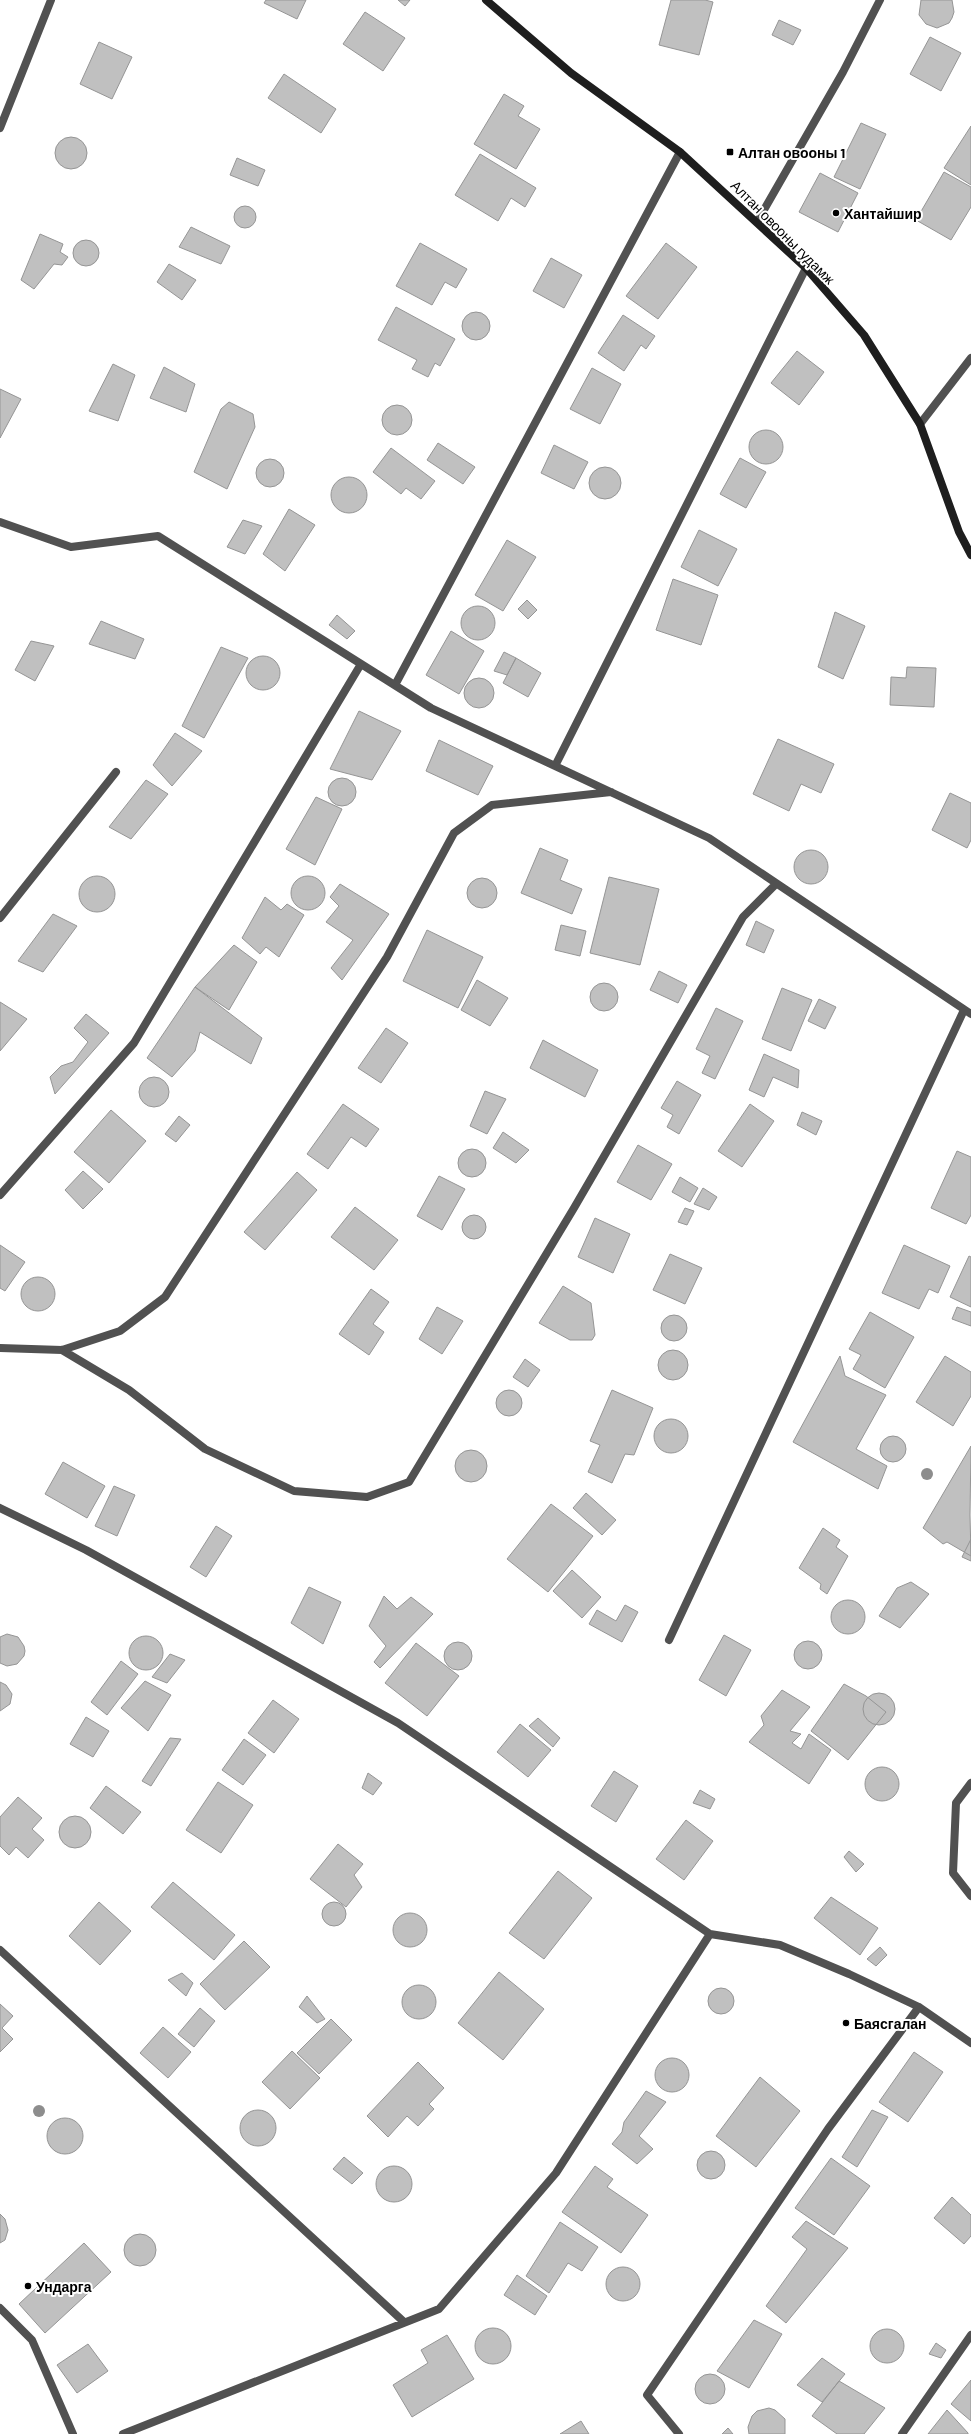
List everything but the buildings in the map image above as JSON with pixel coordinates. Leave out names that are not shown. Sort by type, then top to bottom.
[{"type":"main road","name":"Алтан овооны гудамж","points":[[486,0],[571,73],[680,152],[806,268],[864,335],[920,424],[959,532],[971,555]]},
{"type":"street","points":[[0,128],[51,0]]},
{"type":"street","points":[[756,222],[843,72],[880,0]]},
{"type":"street","points":[[395,685],[680,152]]},
{"type":"street","points":[[555,766],[806,268]]},
{"type":"street","points":[[920,424],[971,358]]},
{"type":"street","points":[[0,522],[71,547],[158,536],[431,708],[709,838],[967,1012],[669,1640]]},
{"type":"street","points":[[0,1195],[134,1043],[361,664]]},
{"type":"street","points":[[0,918],[116,772]]},
{"type":"street","points":[[0,1348],[62,1350],[120,1331],[165,1297],[387,957],[454,833],[492,805],[612,792]]},
{"type":"street","points":[[62,1350],[129,1390],[205,1449],[294,1491],[367,1497],[409,1482],[574,1208],[743,918],[776,884]]},
{"type":"street","points":[[0,1508],[86,1550],[398,1723],[710,1934],[780,1945],[919,2006],[971,2043]]},
{"type":"street","points":[[971,1783],[956,1803],[953,1873],[971,1896]]},
{"type":"street","points":[[123,2434],[439,2309],[556,2173],[710,1934]]},
{"type":"street","points":[[0,1950],[404,2322]]},
{"type":"street","points":[[679,2434],[647,2395],[828,2130],[919,2006]]},
{"type":"street","points":[[0,2308],[32,2340],[73,2434]]},
{"type":"street","points":[[902,2434],[971,2335]]},
{"type":"place","name":"Алтан овооны 1","points":[[730,152]]},
{"type":"place","name":"Хантайшир","points":[[836,213]]},
{"type":"place","name":"Баясгалан","points":[[846,2023]]},
{"type":"place","name":"Ундарга","points":[[28,2286]]}]
